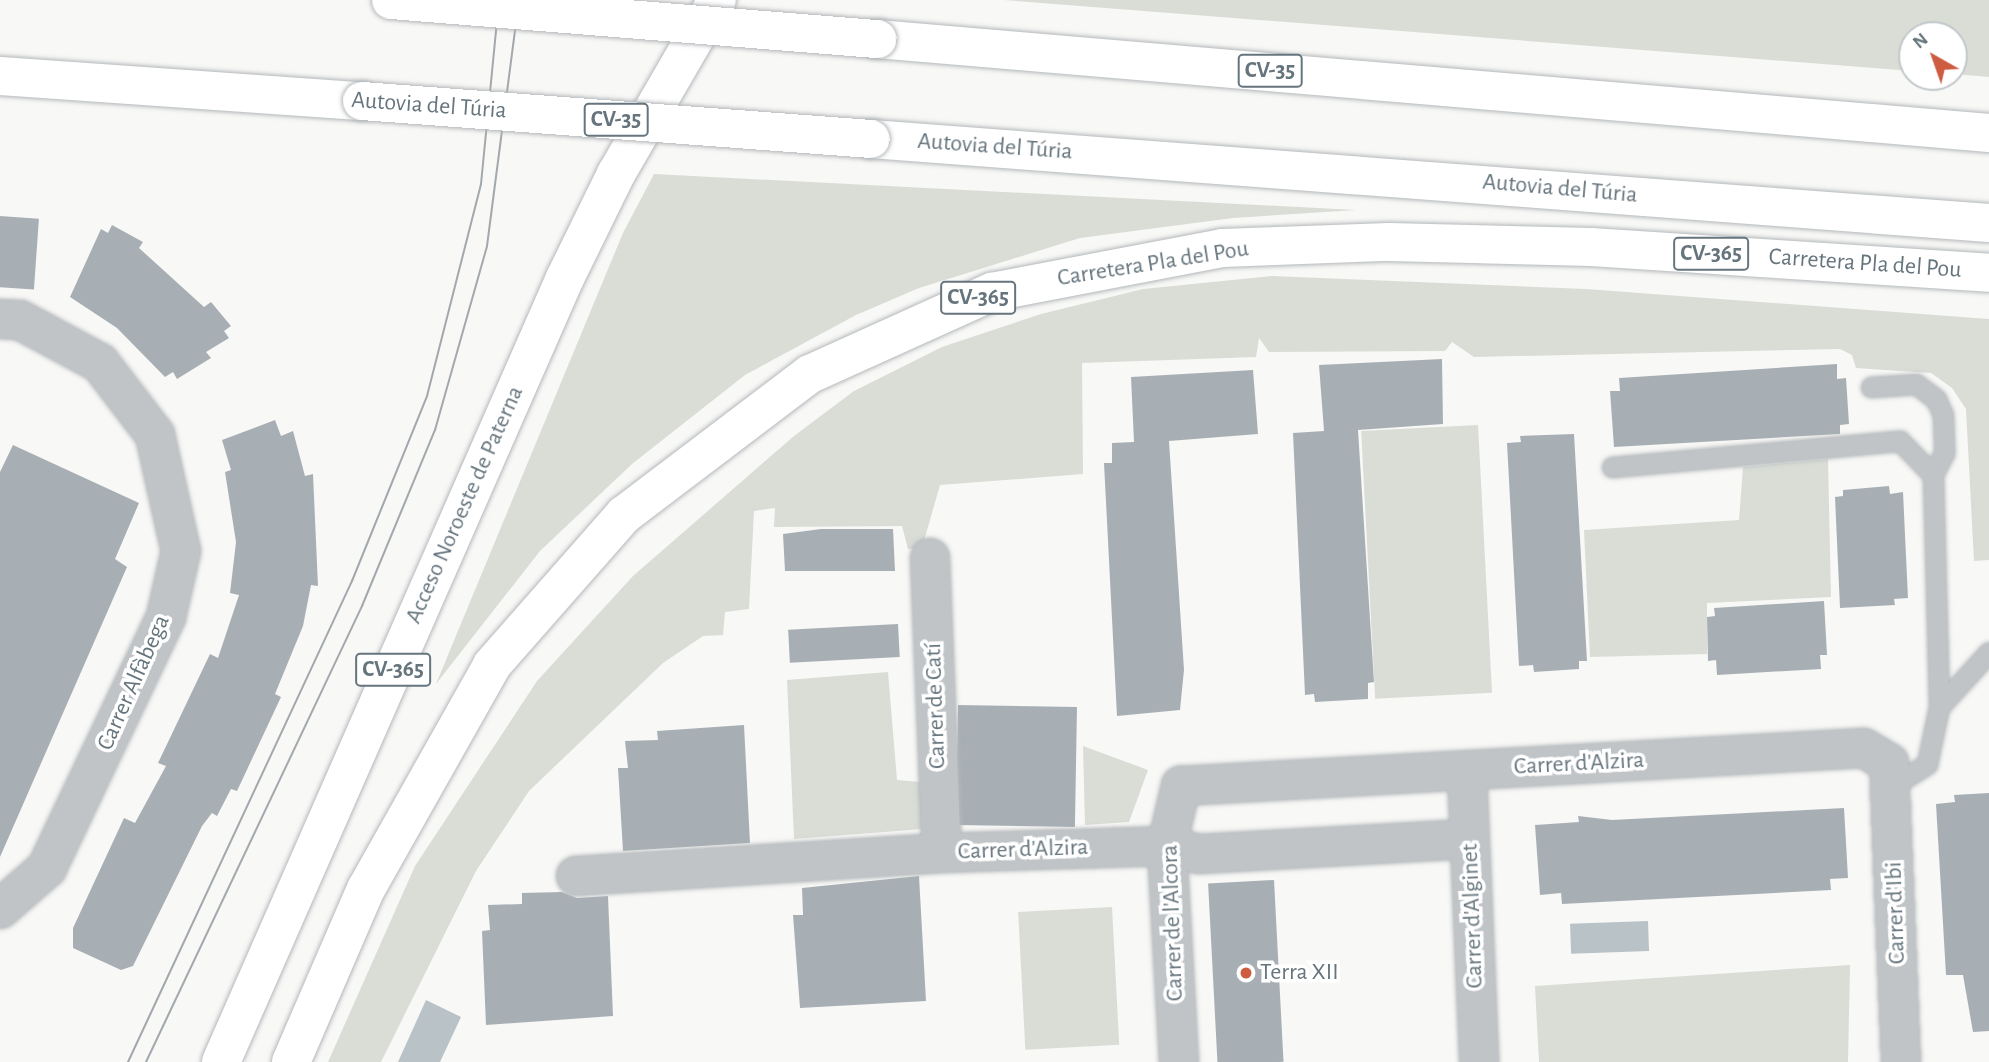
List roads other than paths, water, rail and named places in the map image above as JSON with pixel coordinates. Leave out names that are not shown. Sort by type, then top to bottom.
[{"type":"main road","name":"CV-35","points":[[391,0],[877,38],[1989,133]]},
{"type":"main road","name":"Acceso Noroeste de Paterna","points":[[221,1062],[565,278],[616,174],[718,0]]},
{"type":"main road","name":"Autovia del Túria","points":[[0,76],[1989,223]]},
{"type":"main road","name":"Carretera Pla del Pou","points":[[291,1062],[366,889],[492,665],[624,515],[810,374],[992,292],[1222,248],[1389,242],[1591,247],[1989,272]]},
{"type":"street","name":"Carrer Alfàbega","points":[[0,319],[20,320],[100,363],[155,435],[181,551],[166,617],[47,868],[0,909]]},
{"type":"street","name":"Carrer de Catí","points":[[930,558],[942,853]]},
{"type":"street","name":"Carrer d'Alzira","points":[[1181,786],[1864,748],[1890,775]]},
{"type":"street","name":"Carrer d'Alginet","points":[[1467,771],[1479,1062]]},
{"type":"street","name":"Carrer d'Ibi","points":[[1890,775],[1901,1062]]},
{"type":"street","name":"Carrer de l'Alcora","points":[[1180,1062],[1167,846],[1181,786]]},
{"type":"street","name":"Carrer d'Alzira","points":[[576,876],[942,853],[1167,846],[1199,854],[1469,839]]},
{"type":"lane","points":[[1871,387],[1916,384],[1936,399],[1943,415],[1944,453],[1933,475],[1939,707],[1927,764],[1890,775]]},
{"type":"lane","points":[[1612,467],[1900,441],[1933,475]]},
{"type":"lane","points":[[1939,707],[1989,652]]},
{"type":"tram line","points":[[128,1062],[352,581],[427,396],[481,184],[499,0]]},
{"type":"tram line","points":[[146,1062],[362,606],[435,430],[487,246],[519,0]]},
{"type":"place","name":"Terra XII","points":[[1246,973]]}]
